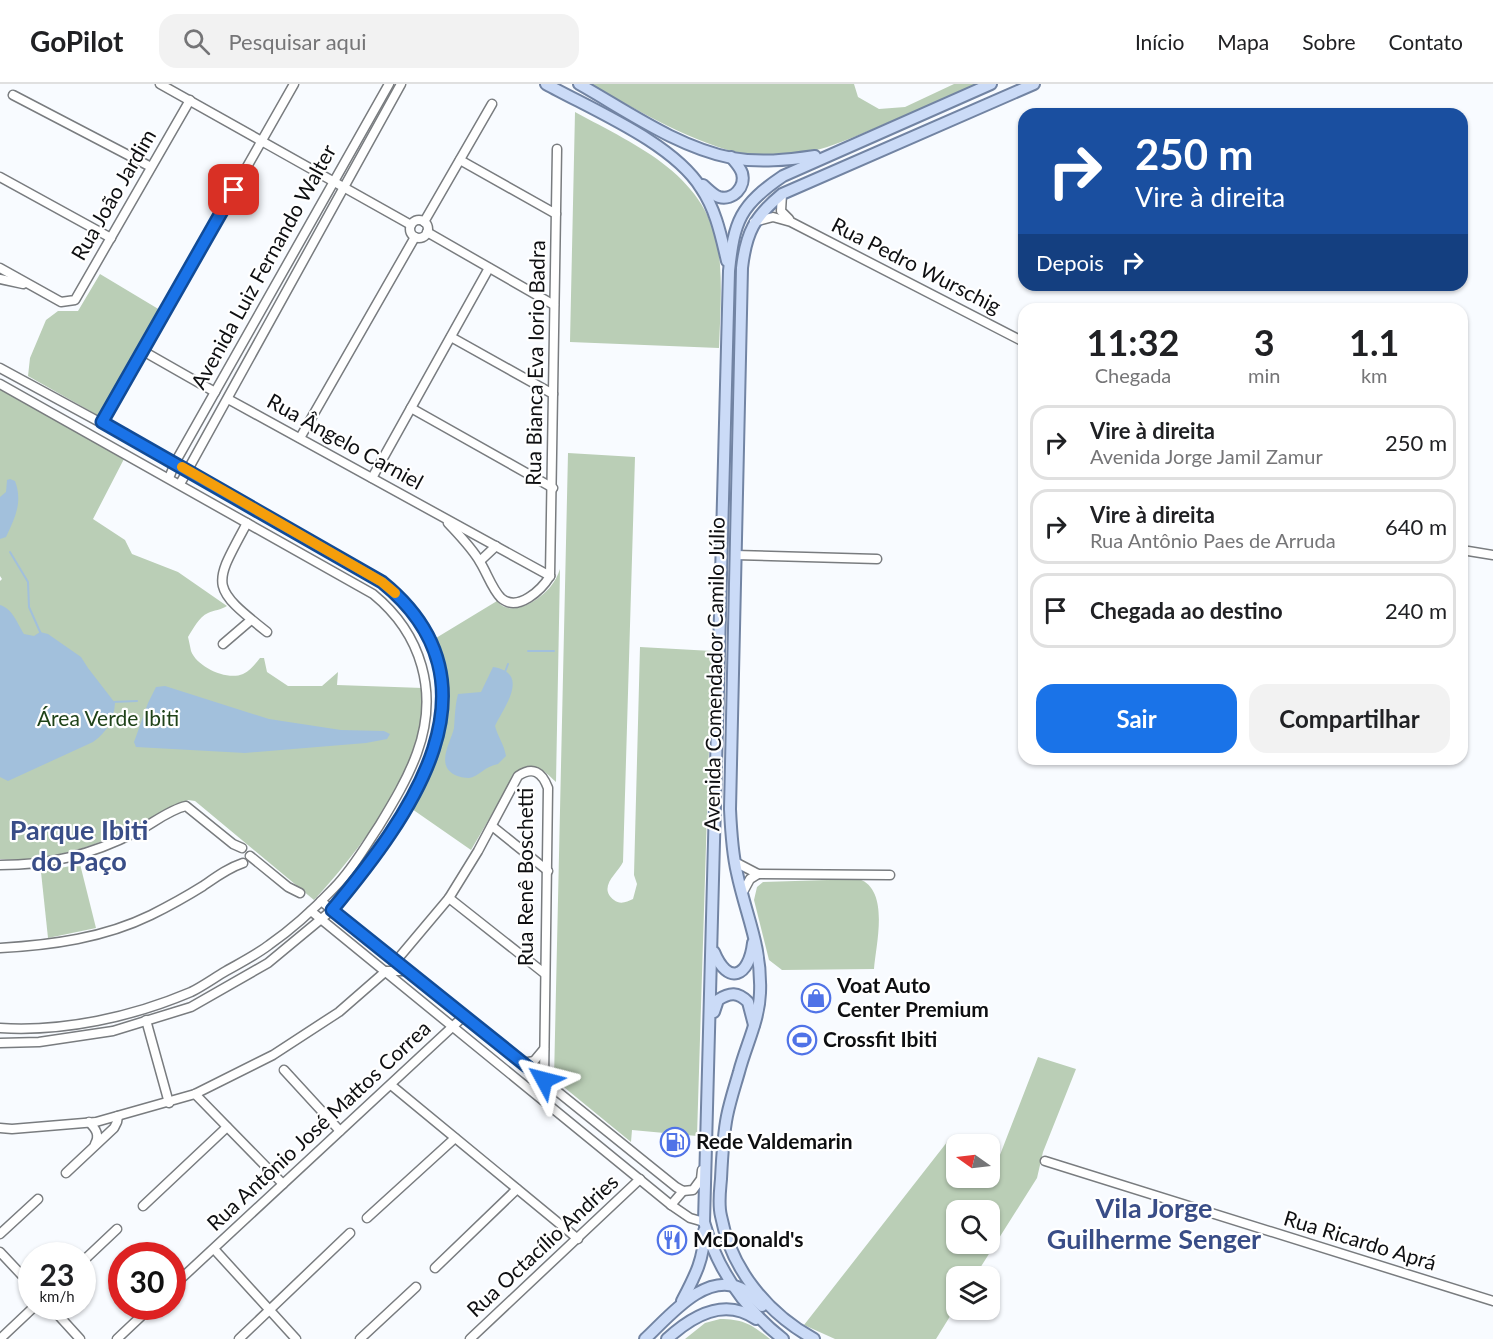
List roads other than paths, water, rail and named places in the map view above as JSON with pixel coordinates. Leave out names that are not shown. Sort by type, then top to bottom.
[{"type":"main road","points":[[546,84],[653,143],[719,196],[728,197],[735,194],[742,184],[740,167],[731,158]]},
{"type":"main road","points":[[579,84],[687,143],[731,158],[767,161],[830,154]]},
{"type":"main road","name":"Avenida Comendador Camilo Júlio","points":[[779,1336],[741,1300],[732,1286],[704,1223],[729,271],[733,237],[740,219],[755,198],[762,190],[783,176],[991,84]]},
{"type":"main road","name":"Avenida Comendador Camilo Júlio","points":[[812,1338],[779,1315],[749,1281],[733,1255],[720,1214],[727,1116],[740,1066],[759,1012],[760,992],[760,965],[755,934],[735,862],[730,809],[744,250],[754,222],[764,209],[782,194],[1034,84]]},
{"type":"main road","points":[[694,177],[710,204],[729,271]]},
{"type":"main road","points":[[711,946],[722,968],[737,973],[749,964],[755,934]]},
{"type":"main road","points":[[710,1051],[715,1007],[724,995],[735,993],[748,1002],[754,1028]]},
{"type":"main road","points":[[682,1302],[696,1275],[702,1257],[704,1223]]},
{"type":"main road","points":[[645,1339],[682,1302],[702,1290],[716,1286],[732,1286],[744,1290],[772,1316],[788,1327],[812,1338]]},
{"type":"main road","points":[[667,1339],[691,1319],[722,1309],[745,1313],[779,1336]]},
{"type":"street","points":[[160,84],[411,225]]},
{"type":"street","points":[[102,422],[294,84]]},
{"type":"street","name":"Avenida Luiz Fernando Walter","points":[[168,478],[388,84]]},
{"type":"street","name":"Avenida Luiz Fernando Walter","points":[[180,484],[401,84]]},
{"type":"street","points":[[13,95],[151,167]]},
{"type":"street","name":"Rua João Jardim","points":[[31,285],[61,302],[67,303],[75,300],[190,100]]},
{"type":"street","points":[[379,100],[385,104],[383,118]]},
{"type":"street","points":[[424,222],[492,104]]},
{"type":"street","name":"Rua Bianca Eva Iorio Badra","points":[[550,576],[557,149]]},
{"type":"street","points":[[460,160],[556,214]]},
{"type":"street","points":[[0,177],[111,238]]},
{"type":"street","points":[[782,194],[781,211],[791,222]]},
{"type":"street","name":"Rua Pedro Wurschig","points":[[754,222],[772,217],[791,222],[1018,339]]},
{"type":"street","points":[[411,225],[419,220],[427,227],[427,232],[423,237],[415,237]]},
{"type":"street","points":[[411,225],[410,230],[415,237]]},
{"type":"street","points":[[427,232],[554,305]]},
{"type":"street","points":[[300,438],[415,237]]},
{"type":"street","points":[[0,268],[31,285]]},
{"type":"street","points":[[372,478],[489,268]]},
{"type":"street","points":[[0,279],[31,285]]},
{"type":"street","points":[[451,337],[553,394]]},
{"type":"street","points":[[142,351],[215,392]]},
{"type":"street","points":[[0,368],[102,422],[382,582],[412,611],[428,639],[442,683],[443,706],[440,731],[427,768],[391,834],[332,910],[268,963],[191,1007],[113,1031],[24,1043],[4,1043],[4,1028],[23,1029],[70,1025],[127,1014],[192,991],[268,946],[298,922],[336,886],[360,855],[390,808],[417,755],[426,716],[427,696],[418,656],[409,634],[386,605],[354,583],[0,384]]},
{"type":"street","name":"Rua Ângelo Carniel","points":[[228,399],[550,576],[536,594],[510,603],[499,595],[480,561],[444,518]]},
{"type":"street","points":[[411,408],[553,488]]},
{"type":"street","points":[[181,452],[194,459]]},
{"type":"street","points":[[150,467],[158,454]]},
{"type":"street","points":[[196,494],[205,486],[241,507],[262,513]]},
{"type":"street","points":[[247,523],[222,573],[221,583],[230,600],[267,632]]},
{"type":"street","points":[[480,561],[496,546]]},
{"type":"street","points":[[1468,551],[1493,555]]},
{"type":"street","points":[[735,555],[877,559]]},
{"type":"street","points":[[223,644],[251,620]]},
{"type":"street","name":"Rua Renê Boschetti","points":[[396,961],[449,898],[492,826],[518,776],[530,770],[538,771],[548,788],[544,1080]]},
{"type":"street","points":[[0,865],[32,865],[84,855],[137,832],[181,807],[189,808],[236,850],[237,860],[258,864],[288,887],[300,892]]},
{"type":"street","points":[[492,826],[548,872]]},
{"type":"street","points":[[236,850],[246,849],[246,860]]},
{"type":"street","points":[[233,866],[236,850]]},
{"type":"street","points":[[534,860],[543,860],[548,857]]},
{"type":"street","points":[[0,948],[48,945],[95,936],[150,916],[246,860]]},
{"type":"street","points":[[735,862],[758,874],[890,875]]},
{"type":"street","points":[[742,892],[750,879],[758,874]]},
{"type":"street","points":[[336,886],[341,893],[345,894]]},
{"type":"street","points":[[449,898],[544,973]]},
{"type":"street","points":[[321,901],[683,1191],[671,1205]]},
{"type":"street","points":[[311,910],[671,1205],[690,1218],[704,1223]]},
{"type":"street","points":[[298,922],[306,932]]},
{"type":"street","points":[[333,928],[340,922],[372,947],[385,953]]},
{"type":"street","points":[[525,958],[541,960],[545,958]]},
{"type":"street","points":[[0,1128],[12,1129],[88,1122],[169,1103],[195,1094],[273,1054],[339,1012],[386,971],[408,971]]},
{"type":"street","name":"Rua Antônio José Mattos Correa","points":[[186,1274],[464,1016]]},
{"type":"street","points":[[146,1020],[169,1103]]},
{"type":"street","points":[[23,1029],[24,1043]]},
{"type":"street","points":[[523,1063],[534,1061],[544,1049]]},
{"type":"street","points":[[284,1070],[340,1131]]},
{"type":"street","points":[[391,1085],[578,1239]]},
{"type":"street","points":[[195,1094],[283,1184]]},
{"type":"street","points":[[557,1111],[566,1109],[570,1101]]},
{"type":"street","points":[[567,1119],[572,1109],[580,1109]]},
{"type":"street","points":[[66,1173],[114,1128],[118,1116]]},
{"type":"street","points":[[88,1122],[97,1132],[98,1140],[93,1147]]},
{"type":"street","points":[[143,1206],[227,1127]]},
{"type":"street","points":[[367,1218],[455,1138]]},
{"type":"street","name":"Avenida Comendador Camilo Júlio","points":[[683,1191],[693,1190],[701,1179],[705,1146]]},
{"type":"street","name":"Rua Ricardo Aprá","points":[[1045,1161],[1493,1301]]},
{"type":"street","name":"Rua Octacílio Andries","points":[[470,1339],[640,1179]]},
{"type":"street","points":[[435,1268],[517,1188]]},
{"type":"street","points":[[0,1234],[38,1199]]},
{"type":"street","points":[[96,1249],[117,1229]]},
{"type":"street","points":[[239,1339],[350,1233]]},
{"type":"street","points":[[214,1249],[296,1339]]},
{"type":"street","points":[[0,1252],[18,1271]]},
{"type":"street","points":[[360,1339],[416,1287]]},
{"type":"street","points":[[0,1339],[20,1320]]},
{"type":"street","points":[[63,1320],[80,1339]]},
{"type":"street","points":[[117,1339],[137,1320]]},
{"type":"water","points":[[7,480],[15,481],[18,503],[6,537],[0,539],[0,497],[6,492]]},
{"type":"water","points":[[0,605],[11,613],[24,634],[34,636],[40,632],[48,634],[81,657],[115,703],[109,725],[93,742],[8,781],[0,777]]},
{"type":"water","points":[[493,667],[504,670],[511,676],[513,683],[512,692],[495,726],[506,756],[498,764],[472,777],[455,775],[449,771],[445,759],[454,728],[458,694],[481,692]]},
{"type":"water","points":[[165,686],[269,719],[341,730],[384,731],[390,734],[387,739],[366,743],[245,753],[136,747],[134,742],[148,703],[156,687]]},
{"type":"waterway","points":[[10,552],[28,582],[29,607],[41,634]]},
{"type":"waterway","points":[[528,651],[554,651]]},
{"type":"waterway","points":[[505,672],[508,664]]},
{"type":"waterway","points":[[112,702],[137,701]]},
{"type":"place","name":"Voat Auto Center Premium","points":[[816,998]]},
{"type":"place","name":"Crossfit Ibiti","points":[[802,1040]]},
{"type":"place","name":"Rede Valdemarin","points":[[675,1142]]},
{"type":"place","name":"McDonald's","points":[[672,1240]]},
{"type":"district","name":"Parque Ibiti do Paço","points":[[79,846]]},
{"type":"district","name":"Vila Jorge Guilherme Senger","points":[[1154,1224]]},
{"type":"park label","name":"Área Verde Ibiti","points":[[108,719]]}]
